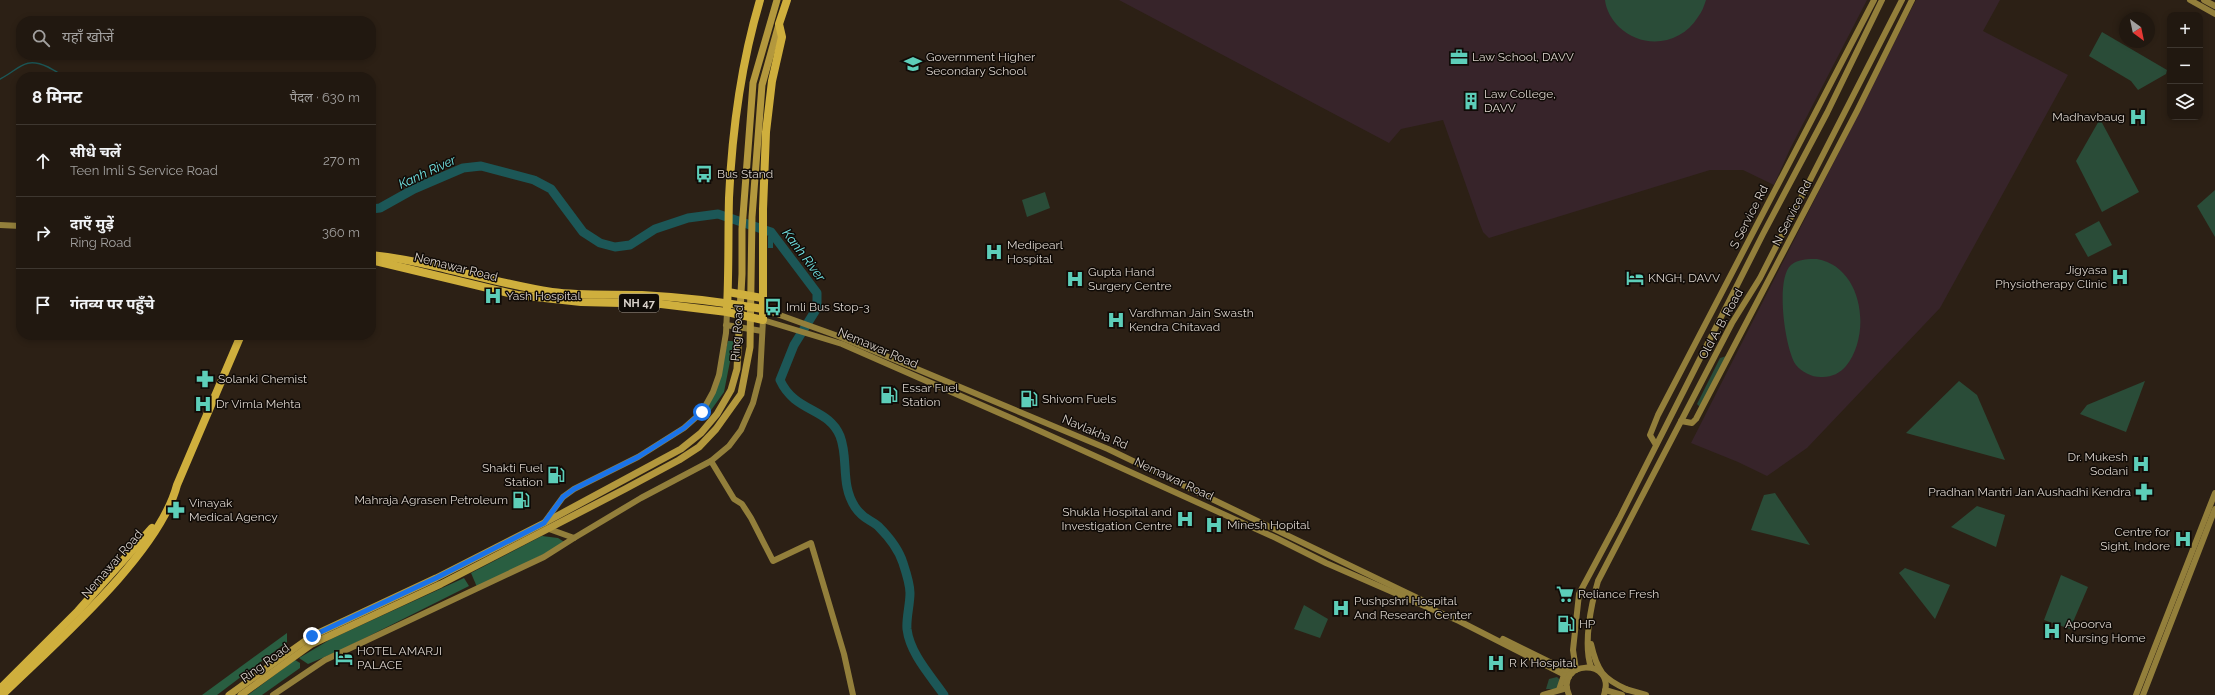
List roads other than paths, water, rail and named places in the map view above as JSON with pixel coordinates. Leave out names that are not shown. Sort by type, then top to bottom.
[{"type":"highway","points":[[727,312],[729,199],[733,138],[746,51],[760,0]]},
{"type":"highway","name":"Ring Road","points":[[779,24],[787,0]]},
{"type":"highway","points":[[763,320],[763,209],[769,104],[774,68],[782,37],[779,24]]},
{"type":"highway","name":"Nemawar Road","points":[[376,256],[398,258],[501,282],[552,292],[622,299]]},
{"type":"highway","name":"Nemawar Road","points":[[376,261],[477,286],[550,299],[622,299],[728,302],[762,309]]},
{"type":"highway","points":[[728,292],[762,298]]},
{"type":"highway","name":"Nemawar Road","points":[[662,300],[763,320]]},
{"type":"highway","name":"Nemawar Road","points":[[0,689],[78,611],[158,520],[170,498],[235,340]]},
{"type":"highway","name":"Nemawar Road","points":[[2,695],[80,618],[149,541],[173,501],[177,485],[239,340]]},
{"type":"main road","name":"Ring Road","points":[[229,695],[312,636],[436,578],[544,523],[584,500],[681,449],[701,433],[717,414],[731,390],[737,369],[739,349],[742,229],[752,83],[777,0]]},
{"type":"main road","name":"S Service Rd","points":[[1656,445],[1650,435],[1658,415],[1874,0]]},
{"type":"main road","name":"Old A. B. Road","points":[[1569,695],[1567,688],[1569,673],[1575,663],[1573,650],[1579,594],[1827,113],[1882,0]]},
{"type":"main road","name":"Old A. B. Road","points":[[1591,667],[1588,659],[1589,637],[1592,603],[1598,581],[1732,323],[1760,278],[1847,111],[1857,86],[1902,0]]},
{"type":"main road","name":"N Service Rd","points":[[1681,421],[1692,423],[1696,419],[1912,0]]},
{"type":"main road","points":[[2190,0],[2215,14]]},
{"type":"main road","points":[[2204,0],[2215,6]]},
{"type":"main road","name":"Ring Road","points":[[241,695],[312,644],[441,584],[589,508],[679,460],[699,447],[716,429],[734,406],[741,394],[750,348],[752,217],[762,85],[779,24]]},
{"type":"main road","points":[[1838,68],[1847,73]]},
{"type":"main road","points":[[1857,86],[1873,78]]},
{"type":"main road","points":[[0,225],[16,226]]},
{"type":"main road","name":"Navlakha Rd","points":[[762,309],[820,329],[1126,458],[1569,673]]},
{"type":"main road","points":[[544,523],[563,497],[574,489],[638,457],[684,428],[698,417],[713,392],[719,375],[727,312]]},
{"type":"main road","points":[[272,695],[325,660],[544,557],[641,498],[711,461],[729,446],[741,430],[753,403],[760,376],[763,320]]},
{"type":"main road","name":"Nemawar Road","points":[[763,320],[842,344],[1094,455],[1276,538],[1326,563],[1569,673]]},
{"type":"main road","points":[[726,325],[762,331]]},
{"type":"main road","points":[[711,461],[734,499],[742,504],[751,518],[773,560],[811,543],[844,654],[853,695]]},
{"type":"main road","points":[[2136,695],[2215,493]]},
{"type":"main road","points":[[2143,695],[2215,510]]},
{"type":"main road","points":[[549,529],[574,538]]},
{"type":"main road","points":[[1589,637],[1596,664],[1611,683],[1646,695]]},
{"type":"main road","points":[[1559,690],[1575,663]]},
{"type":"main road","points":[[1569,673],[1591,667],[1601,673],[1605,690]]},
{"type":"main road","points":[[1543,695],[1567,688]]},
{"type":"main road","points":[[1605,690],[1628,690]]},
{"type":"main road","points":[[1605,690],[1614,694],[1622,695]]},
{"type":"water","points":[[768,236],[773,237],[773,248],[768,248]]},
{"type":"waterway","points":[[0,79],[22,65],[28,63],[40,64],[58,72]]},
{"type":"waterway","name":"Kanh River","points":[[376,208],[380,208],[414,189],[463,168],[481,166],[534,180],[551,189],[583,232],[600,243],[615,247],[630,245],[655,229],[688,218],[718,214],[771,232],[817,293],[817,308],[794,345],[780,380],[786,391],[794,399],[828,420],[835,427],[840,436],[843,445],[846,480],[850,498],[861,514],[878,526],[886,534],[901,558],[910,589],[907,625],[909,638],[917,656],[944,695]]},
{"type":"place","name":"Law School, DAVV","points":[[1459,57]]},
{"type":"place","name":"Government Higher Secondary School","points":[[913,64]]},
{"type":"place","name":"Law College, DAVV","points":[[1471,101]]},
{"type":"place","name":"Madhavbaug","points":[[2138,117]]},
{"type":"place","name":"Bus Stand","points":[[704,174]]},
{"type":"place","name":"Medipearl Hospital","points":[[994,252]]},
{"type":"place","name":"Jigyasa Physiotherapy Clinic","points":[[2120,277]]},
{"type":"place","name":"KNGH, DAVV","points":[[1635,278]]},
{"type":"place","name":"Gupta Hand Surgery Centre","points":[[1075,279]]},
{"type":"place","name":"Yash Hospital","points":[[493,296]]},
{"type":"place","name":"Imli Bus Stop-3","points":[[773,307]]},
{"type":"place","name":"Vardhman Jain Swasth Kendra Chitavad","points":[[1116,320]]},
{"type":"place","name":"Solanki Chemist","points":[[205,379]]},
{"type":"place","name":"Essar Fuel Station","points":[[889,395]]},
{"type":"place","name":"Shivom Fuels","points":[[1029,399]]},
{"type":"place","name":"Dr Vimla Mehta","points":[[203,404]]},
{"type":"place","name":"Dr. Mukesh Sodani","points":[[2141,464]]},
{"type":"place","name":"Shakti Fuel Station","points":[[556,475]]},
{"type":"place","name":"Pradhan Mantri Jan Aushadhi Kendra","points":[[2144,492]]},
{"type":"place","name":"Mahraja Agrasen Petroleum","points":[[521,500]]},
{"type":"place","name":"Vinayak Medical Agency","points":[[176,510]]},
{"type":"place","name":"Shukla Hospital and Investigation Centre","points":[[1185,519]]},
{"type":"place","name":"Minesh Hopital","points":[[1214,525]]},
{"type":"place","name":"Centre for Sight, Indore","points":[[2183,539]]},
{"type":"place","name":"Reliance Fresh","points":[[1565,594]]},
{"type":"place","name":"Pushpshri Hospital And Research Center","points":[[1341,608]]},
{"type":"place","name":"HP","points":[[1566,624]]},
{"type":"place","name":"Apoorva Nursing Home","points":[[2052,631]]},
{"type":"place","name":"HOTEL AMARJI PALACE","points":[[344,658]]},
{"type":"place","name":"R K Hospital","points":[[1496,663]]}]
